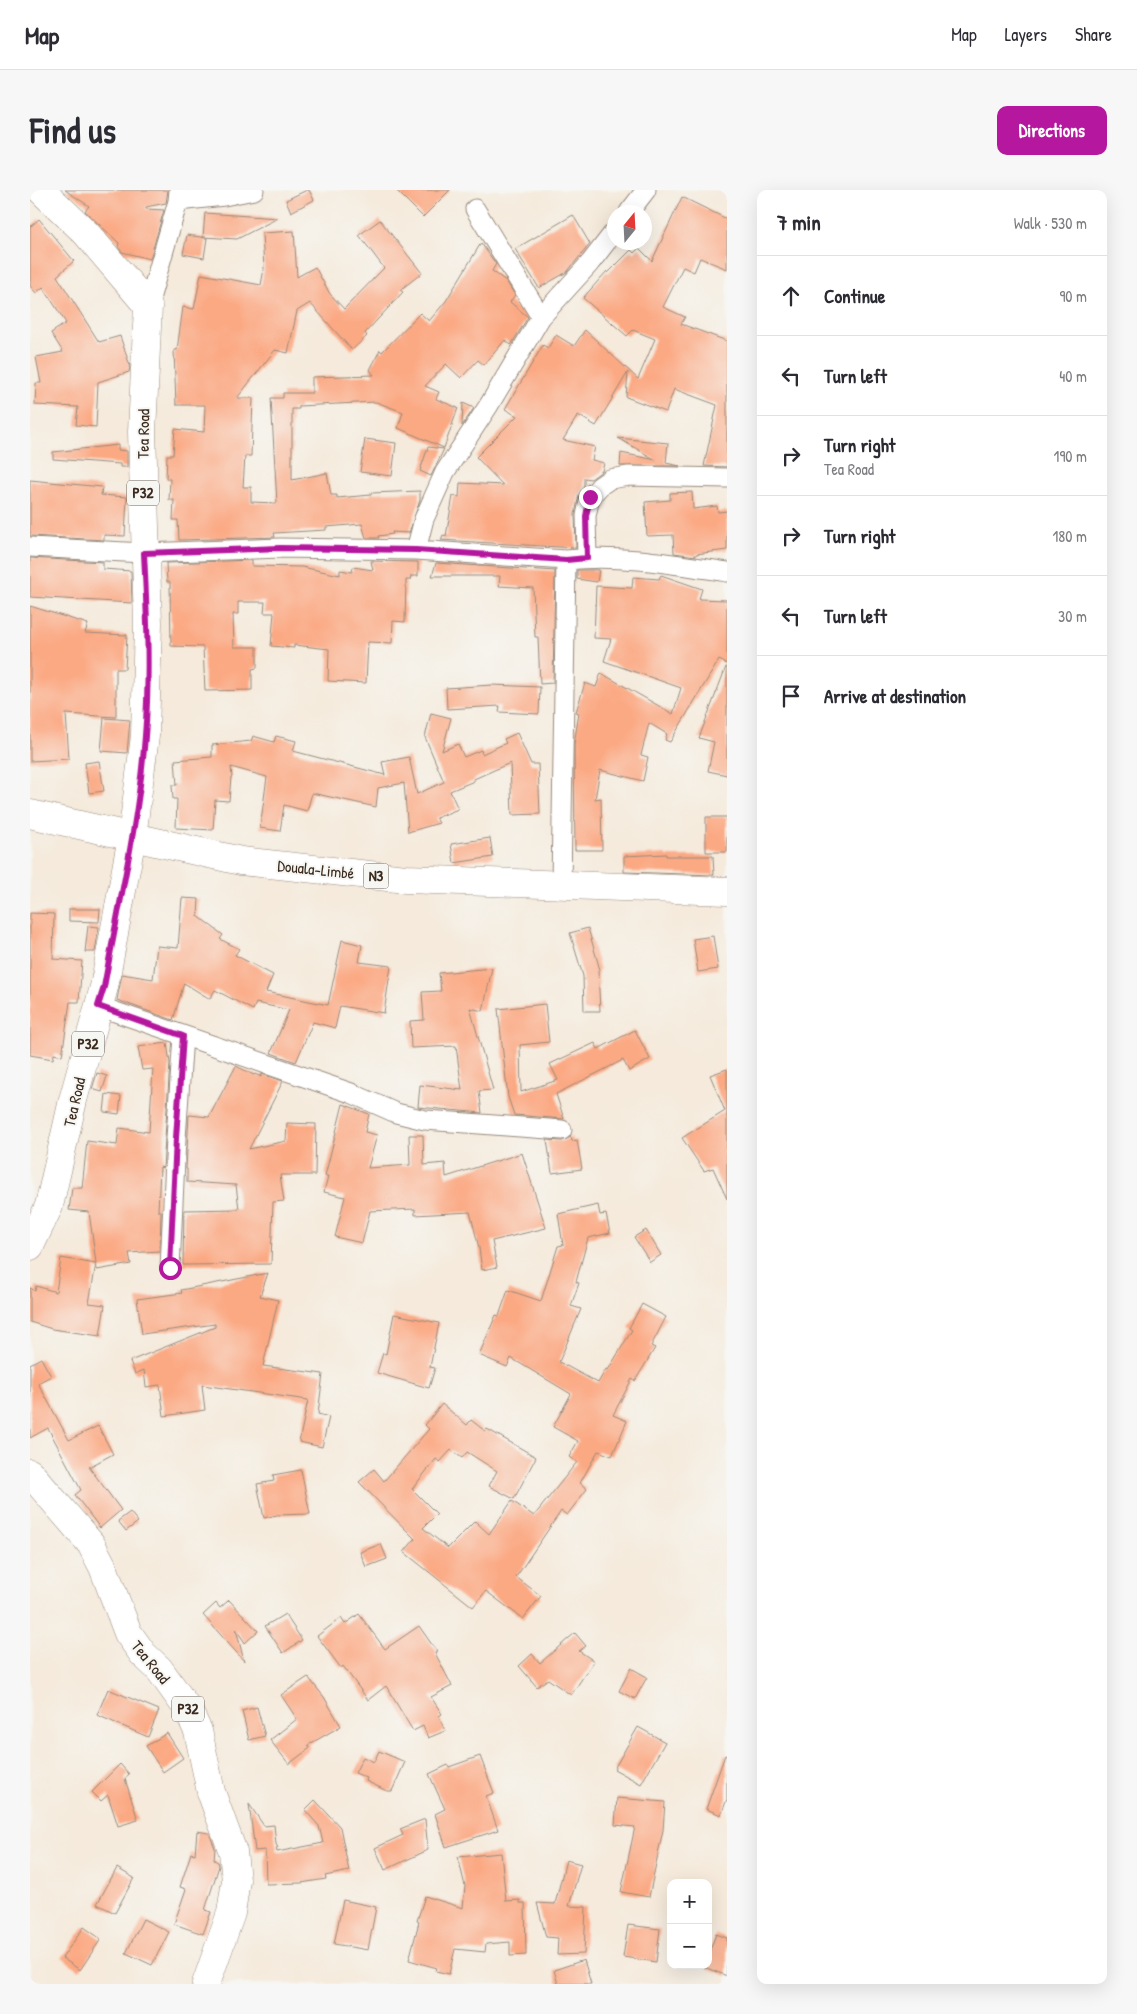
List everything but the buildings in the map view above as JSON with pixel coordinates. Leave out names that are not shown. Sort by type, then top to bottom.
[{"type":"main road","points":[[41,190],[86,233],[148,306]]},
{"type":"main road","name":"Tea Road","points":[[30,1246],[50,1206],[73,1100],[104,987],[132,837],[145,736],[148,623],[144,553],[142,432],[148,306]]},
{"type":"main road","name":"Douala-Limbé","points":[[30,814],[241,861],[406,879],[727,891]]},
{"type":"main road","name":"Tea Road","points":[[30,1472],[90,1544],[103,1567],[128,1633],[143,1654],[159,1669],[187,1708],[198,1731],[211,1792],[233,1852],[236,1880],[231,1913],[206,1984]]},
{"type":"street","points":[[148,306],[178,195],[224,196],[254,190]]},
{"type":"street","points":[[634,205],[646,190]]},
{"type":"street","points":[[475,209],[540,317]]},
{"type":"street","points":[[416,550],[424,519],[445,472],[489,405],[540,317],[590,263],[607,241]]},
{"type":"street","points":[[587,558],[586,516],[590,497],[610,479],[629,476],[727,478]]},
{"type":"street","points":[[30,547],[144,553],[280,548],[416,550],[566,560],[623,558],[727,572]]},
{"type":"street","points":[[561,886],[566,560]]},
{"type":"street","points":[[98,1006],[351,1093],[396,1112],[415,1117],[562,1130]]},
{"type":"street","points":[[170,1268],[183,1036]]},
{"type":"route","points":[[170,1268],[183,1036],[98,1006],[104,987],[132,837],[145,736],[148,623],[144,553],[280,548],[416,550],[516,555],[566,560],[587,558],[586,516],[590,497]]}]
